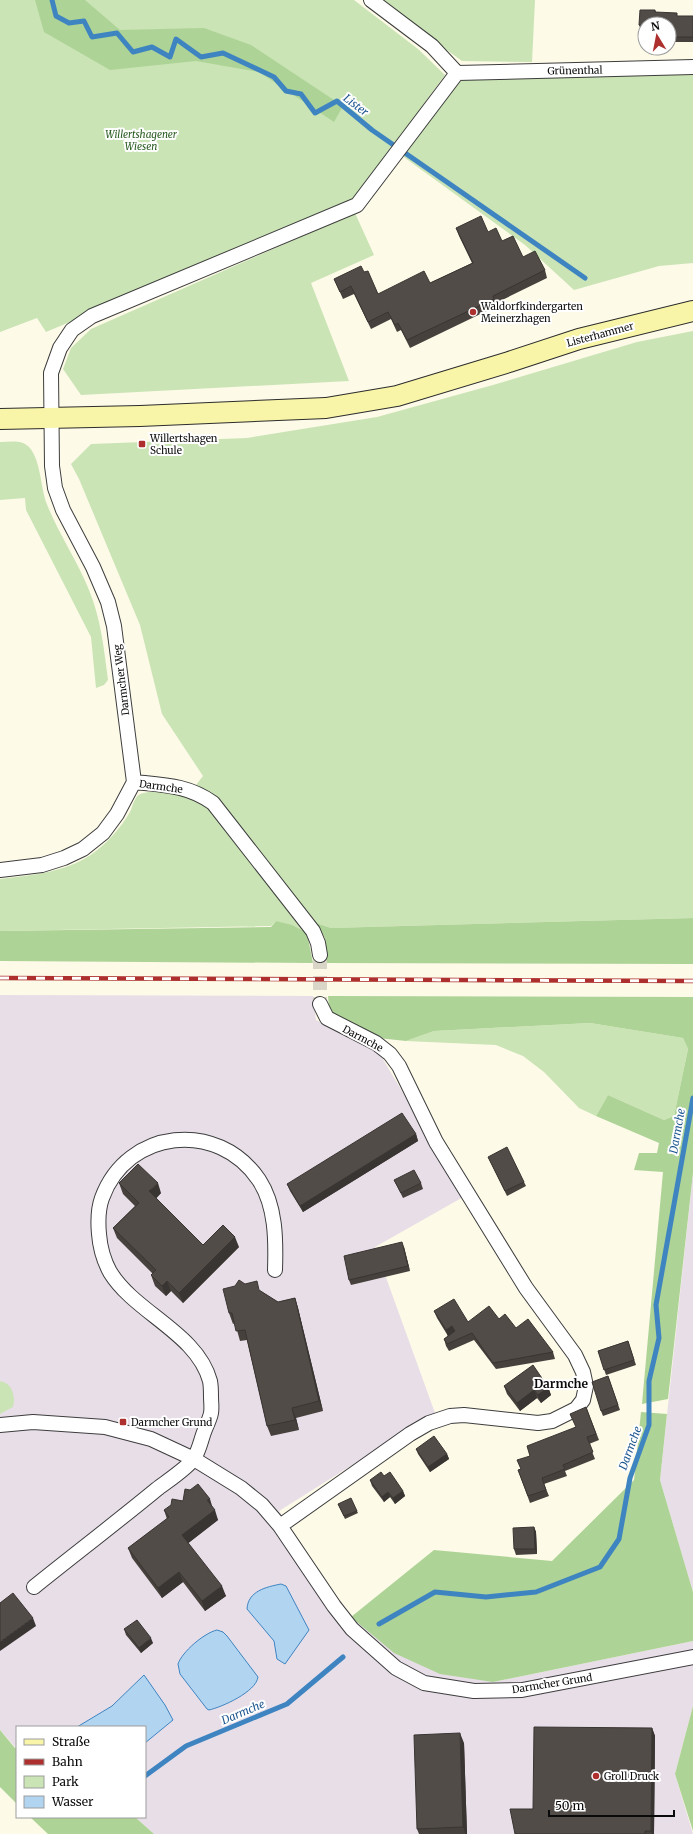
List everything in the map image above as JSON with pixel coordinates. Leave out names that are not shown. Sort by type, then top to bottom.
[{"type":"main road","name":"Listerhammer","points":[[0,419],[140,416],[326,408],[397,396],[579,339],[693,311]]},
{"type":"street","points":[[370,0],[432,46],[457,73]]},
{"type":"street","name":"Grünenthal","points":[[457,73],[693,67]]},
{"type":"street","name":"Darmcher Weg","points":[[134,782],[114,626],[108,602],[96,574],[63,510],[55,488],[52,466],[51,373],[60,348],[72,330],[92,316],[357,205],[457,73]]},
{"type":"street","points":[[0,870],[42,865],[64,858],[83,849],[103,833],[112,821],[134,782]]},
{"type":"street","name":"Darmche","points":[[134,782],[178,787],[199,793],[213,802],[313,931],[318,943],[320,955]]},
{"type":"street","name":"Darmche","points":[[280,1526],[410,1434],[429,1423],[450,1416],[538,1423],[552,1421],[576,1409],[583,1400],[586,1386],[583,1372],[575,1355],[526,1288],[436,1142],[399,1066],[390,1054],[376,1043],[327,1018],[320,1004]]},
{"type":"street","points":[[34,1587],[194,1459],[212,1412],[210,1381],[197,1354],[126,1291],[110,1272],[100,1248],[98,1224],[101,1201],[106,1186],[125,1161],[152,1145],[179,1139],[193,1140],[219,1147],[242,1161],[259,1181],[270,1205],[276,1239],[275,1270]]},
{"type":"street","name":"Darmcher Grund","points":[[0,1424],[33,1422],[105,1428],[151,1439],[194,1459],[241,1488],[262,1505],[280,1526],[334,1606],[352,1629],[396,1668],[424,1683],[474,1691],[522,1690],[693,1657]]},
{"type":"shaded area","points":[[0,995],[313,996],[316,1020],[378,1051],[465,1196],[375,1247],[435,1413],[279,1511],[351,1617],[493,1682],[693,1641],[693,1706],[675,1774],[693,1834],[154,1834],[136,1818],[146,1818],[146,1726],[16,1726],[16,1748],[0,1730]]},
{"type":"shaded area","points":[[693,1173],[693,1592],[660,1480]]},
{"type":"green space","name":"Willertshagener Wiesen","points":[[0,0],[354,0],[418,49],[445,75],[366,191],[338,209],[46,332],[37,318],[0,332]]},
{"type":"green space","points":[[35,0],[85,0],[120,30],[204,28],[251,45],[343,106],[334,122],[259,72],[196,61],[110,70],[44,32]]},
{"type":"green space","points":[[378,0],[535,0],[532,62],[462,61]]},
{"type":"green space","points":[[693,70],[693,263],[659,266],[574,290],[525,245],[401,155],[459,77]]},
{"type":"green space","points":[[355,213],[374,255],[311,283],[349,381],[81,395],[63,369],[71,348],[91,329]]},
{"type":"green space","points":[[693,331],[693,918],[331,928],[316,923],[215,797],[196,785],[203,776],[162,714],[140,625],[79,479],[71,464],[91,444],[247,438],[377,417],[493,385],[637,342]]},
{"type":"green space","points":[[0,442],[26,444],[36,458],[46,502],[56,525],[79,568],[93,601],[102,634],[108,680],[104,685],[96,688],[91,637],[26,510],[25,498],[0,500]]},
{"type":"green space","points":[[149,792],[165,792],[195,797],[210,808],[307,933],[276,921],[271,926],[0,931],[0,879],[25,876],[63,868],[86,858],[101,847],[115,833],[130,812],[137,796]]},
{"type":"green space","points":[[693,918],[693,964],[327,963],[325,938],[316,923],[331,928]]},
{"type":"green space","points":[[276,921],[292,925],[307,933],[313,963],[0,961],[0,931],[271,927]]},
{"type":"green space","points":[[328,996],[693,997],[693,1173],[668,1399],[642,1404],[663,1172],[634,1170],[639,1153],[657,1153],[659,1143],[596,1116],[608,1095],[664,1120],[674,1116],[688,1049],[683,1038],[590,1023],[434,1031],[406,1041],[378,1038],[334,1016],[329,1007]]},
{"type":"green space","points":[[590,1023],[683,1038],[688,1049],[674,1116],[664,1120],[608,1095],[596,1116],[579,1108],[544,1072],[523,1056],[496,1045],[406,1041],[434,1031]]},
{"type":"green space","points":[[0,1381],[8,1384],[10,1387],[13,1394],[14,1403],[13,1407],[0,1414]]},
{"type":"green space","points":[[641,1412],[667,1414],[660,1480],[693,1592],[693,1641],[493,1682],[440,1674],[394,1653],[351,1617],[434,1550],[552,1561],[634,1480]]},
{"type":"green space","points":[[693,1706],[693,1831],[675,1774]]},
{"type":"green space","points":[[0,1730],[16,1748],[16,1803],[0,1787]]},
{"type":"green space","points":[[31,1818],[136,1818],[154,1834],[48,1834]]},
{"type":"water","points":[[281,1584],[286,1586],[309,1630],[285,1664],[277,1659],[274,1641],[247,1609],[248,1603],[254,1594],[264,1588]]},
{"type":"water","points":[[217,1630],[223,1632],[227,1636],[258,1677],[256,1683],[238,1698],[222,1706],[209,1710],[180,1674],[178,1664],[184,1654],[194,1644],[206,1635]]},
{"type":"water","points":[[144,1675],[165,1705],[173,1720],[146,1742],[146,1726],[79,1726],[112,1706]]},
{"type":"building","points":[[640,10],[655,10],[655,12],[677,13],[677,16],[640,16]]},
{"type":"building","points":[[677,16],[693,16],[693,37],[677,37]]},
{"type":"building","points":[[481,216],[488,232],[496,228],[502,241],[513,236],[523,257],[535,251],[545,270],[493,296],[494,299],[407,340],[398,323],[395,325],[388,312],[368,322],[351,286],[340,292],[334,279],[361,266],[364,272],[368,271],[378,294],[424,271],[430,283],[473,263],[456,228]]},
{"type":"building","points":[[402,1113],[416,1134],[300,1206],[287,1184]]},
{"type":"building","points":[[507,1147],[524,1182],[505,1191],[488,1157]]},
{"type":"building","points":[[138,1164],[158,1183],[149,1191],[203,1245],[223,1225],[235,1237],[179,1293],[167,1281],[162,1286],[151,1275],[156,1270],[113,1228],[139,1203],[119,1183]]},
{"type":"building","points":[[414,1170],[421,1183],[401,1193],[394,1180]]},
{"type":"building","points":[[402,1242],[408,1266],[349,1280],[344,1256]]},
{"type":"building","points":[[239,1280],[245,1284],[257,1281],[259,1290],[278,1302],[295,1298],[319,1401],[292,1408],[295,1420],[267,1426],[245,1330],[236,1331],[232,1313],[229,1313],[223,1289],[235,1286]]},
{"type":"building","points":[[454,1299],[468,1322],[489,1306],[499,1319],[505,1314],[516,1328],[528,1319],[553,1352],[493,1363],[472,1333],[447,1344],[444,1339],[455,1331],[452,1326],[446,1330],[434,1311]]},
{"type":"building","points":[[628,1341],[634,1360],[604,1370],[598,1351]]},
{"type":"building","points":[[533,1365],[548,1387],[538,1395],[534,1390],[517,1403],[504,1386]]},
{"type":"building","points":[[608,1376],[618,1405],[601,1411],[592,1382]]},
{"type":"building","points":[[586,1407],[596,1434],[587,1437],[593,1452],[563,1465],[565,1469],[542,1478],[546,1490],[528,1496],[518,1470],[521,1469],[517,1460],[530,1456],[527,1446],[576,1427],[570,1414]]},
{"type":"building","points":[[434,1436],[447,1454],[428,1467],[416,1449]]},
{"type":"building","points":[[381,1472],[384,1476],[390,1472],[403,1491],[393,1498],[388,1492],[382,1497],[370,1480]]},
{"type":"building","points":[[198,1484],[210,1499],[207,1500],[215,1510],[182,1535],[222,1586],[202,1601],[179,1572],[158,1588],[128,1548],[169,1517],[164,1510],[171,1505],[172,1499],[183,1501],[185,1489],[190,1490]]},
{"type":"building","points":[[351,1498],[357,1511],[344,1516],[338,1504]]},
{"type":"building","points":[[534,1527],[535,1549],[514,1549],[513,1528]]},
{"type":"building","points":[[13,1593],[33,1618],[0,1642],[0,1603]]},
{"type":"building","points":[[137,1620],[151,1638],[139,1648],[124,1629]]},
{"type":"building","name":"Groll Druck","points":[[534,1727],[652,1728],[651,1831],[645,1831],[645,1834],[515,1834],[510,1809],[533,1809]]},
{"type":"building","points":[[460,1733],[463,1827],[417,1829],[414,1735]]},
{"type":"waterway","name":"Lister","points":[[52,0],[56,16],[69,23],[84,21],[92,37],[117,33],[133,52],[152,47],[170,57],[176,39],[201,57],[223,53],[274,77],[286,91],[301,94],[315,113],[337,101],[372,130],[585,278]]},
{"type":"waterway","name":"Darmche","points":[[379,1624],[435,1592],[486,1597],[536,1592],[600,1567],[619,1539],[630,1478],[649,1425],[649,1381],[659,1338],[656,1305],[693,1098]]},
{"type":"waterway","name":"Darmche","points":[[146,1775],[186,1746],[287,1704],[343,1657]]},
{"type":"tunnel","points":[[320,955],[320,1004]]},
{"type":"railway","points":[[0,978],[693,981]]},
{"type":"place","name":"Waldorfkindergarten Meinerzhagen","points":[[473,312]]},
{"type":"place","name":"Willertshagen Schule","points":[[142,444]]},
{"type":"place","name":"Darmcher Grund","points":[[123,1422]]},
{"type":"place","name":"Groll Druck","points":[[596,1776]]},
{"type":"district","name":"Darmche","points":[[561,1384]]}]
